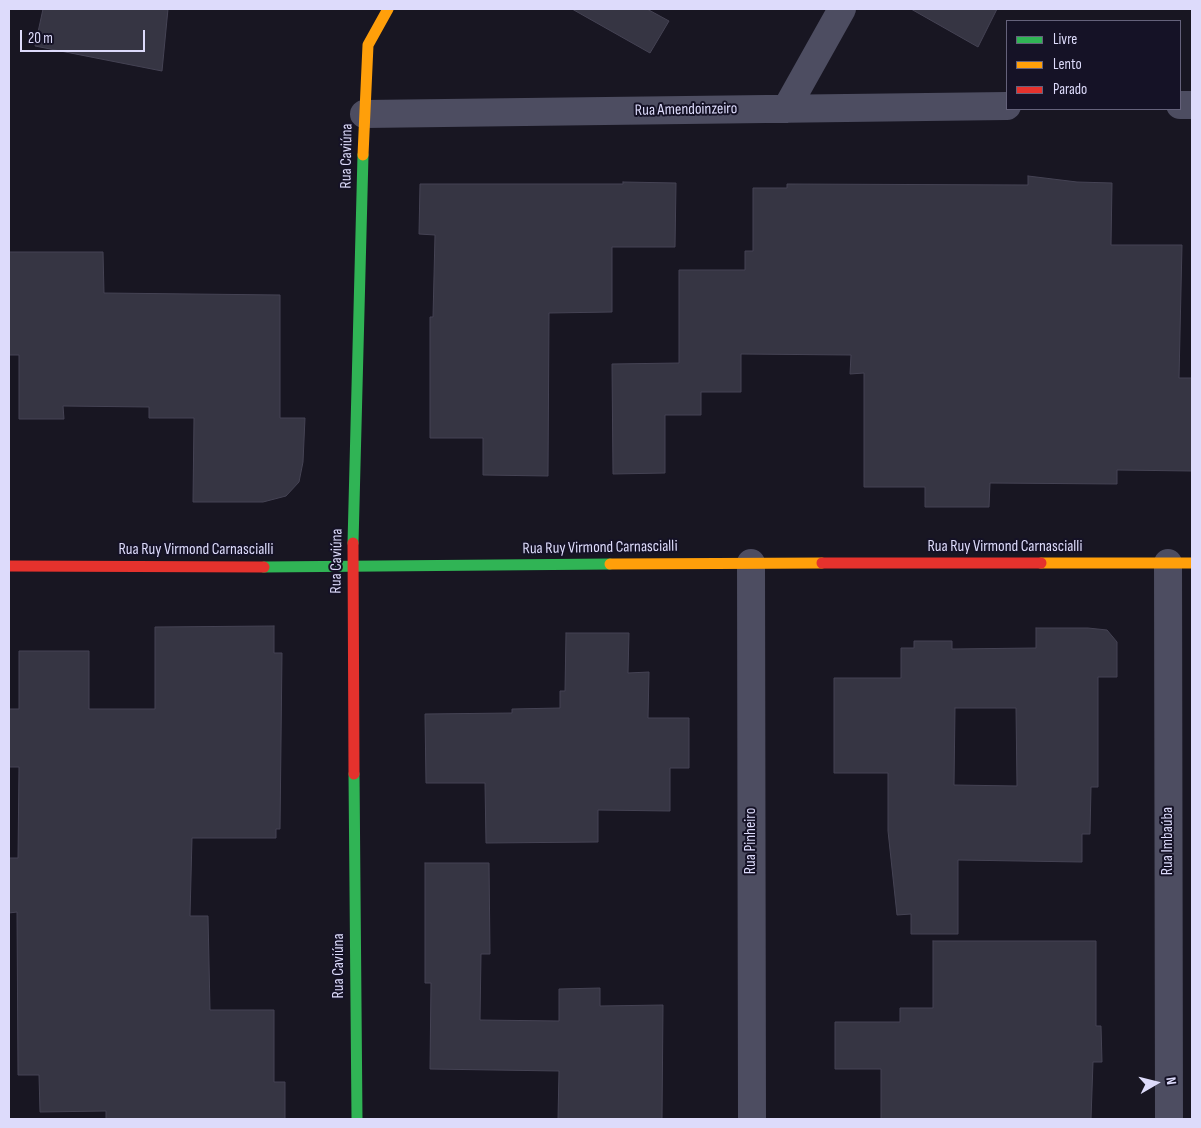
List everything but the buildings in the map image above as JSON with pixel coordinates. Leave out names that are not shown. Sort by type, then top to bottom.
[{"type":"street","name":"Rua Caviúna","points":[[356,1119],[352,567],[364,114],[368,45],[388,9]]},
{"type":"street","points":[[786,109],[842,9]]},
{"type":"street","name":"Rua Amendoinzeiro","points":[[364,114],[1006,106]]},
{"type":"street","name":"Rua Ruy Virmond Carnascialli","points":[[9,566],[352,567],[751,563],[1180,563]]},
{"type":"street","name":"Rua Pinheiro","points":[[751,563],[752,1119]]},
{"type":"street","name":"Rua Imbaúba","points":[[1169,1119],[1180,563]]},
{"type":"traffic: fast","points":[[353,543],[363,155]]},
{"type":"traffic: fast","points":[[264,567],[610,564]]},
{"type":"traffic: fast","points":[[354,774],[357,1119]]},
{"type":"traffic: slow","points":[[363,155],[368,45],[388,9]]},
{"type":"traffic: slow","points":[[610,564],[822,563]]},
{"type":"traffic: slow","points":[[1041,563],[1192,563]]},
{"type":"traffic: jam","points":[[353,543],[354,774]]},
{"type":"traffic: jam","points":[[822,563],[1041,563]]},
{"type":"traffic: jam","points":[[9,566],[264,567]]}]
